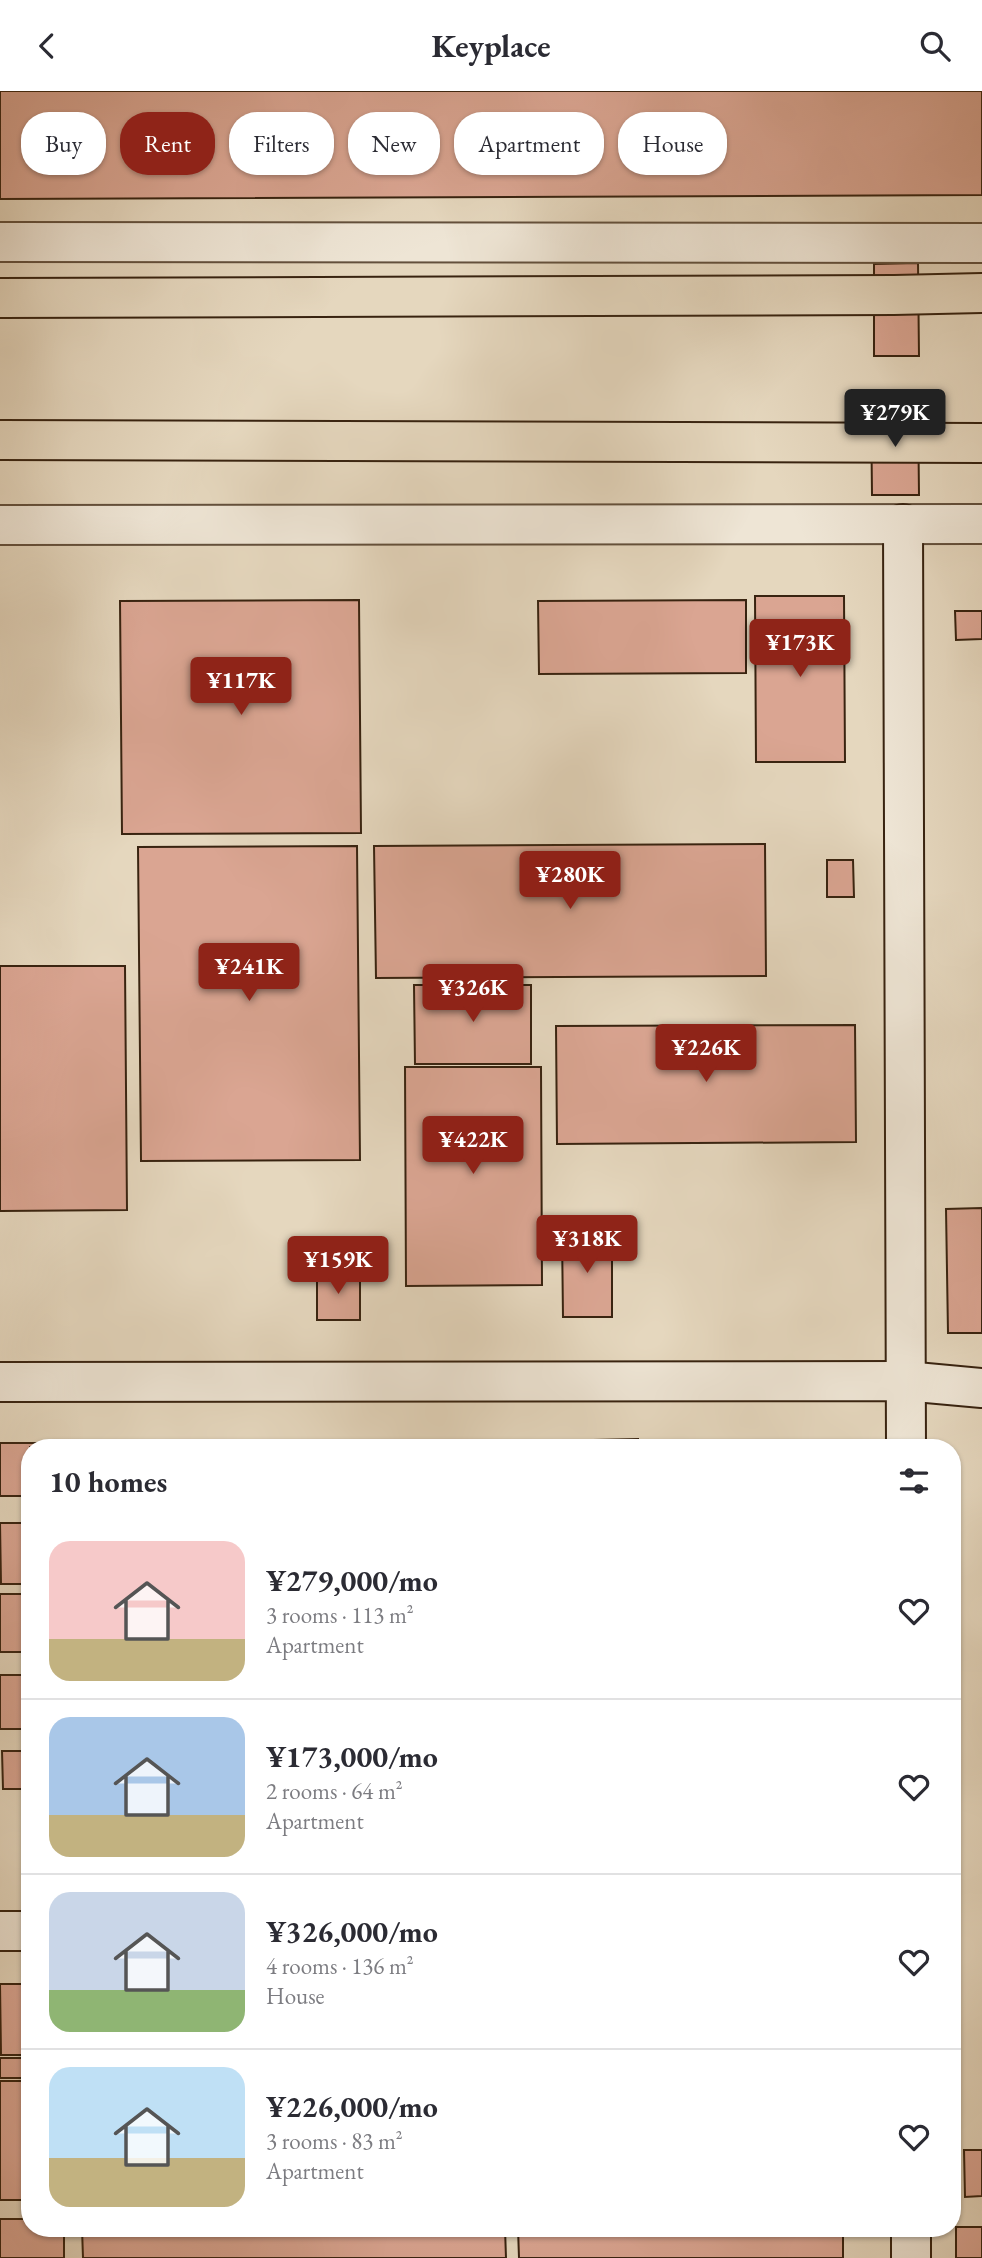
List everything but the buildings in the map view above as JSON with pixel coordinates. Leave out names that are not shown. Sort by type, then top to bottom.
[{"type":"highway","points":[[0,299],[982,293]]},
{"type":"highway","points":[[0,440],[982,443]]},
{"type":"street","points":[[0,242],[982,243]]},
{"type":"street","points":[[904,524],[906,1439]]},
{"type":"street","points":[[0,525],[982,524]]},
{"type":"street","points":[[0,1382],[905,1381],[982,1388]]},
{"type":"street","points":[[0,1931],[21,1931]]},
{"type":"street","points":[[911,2237],[911,2258]]}]
